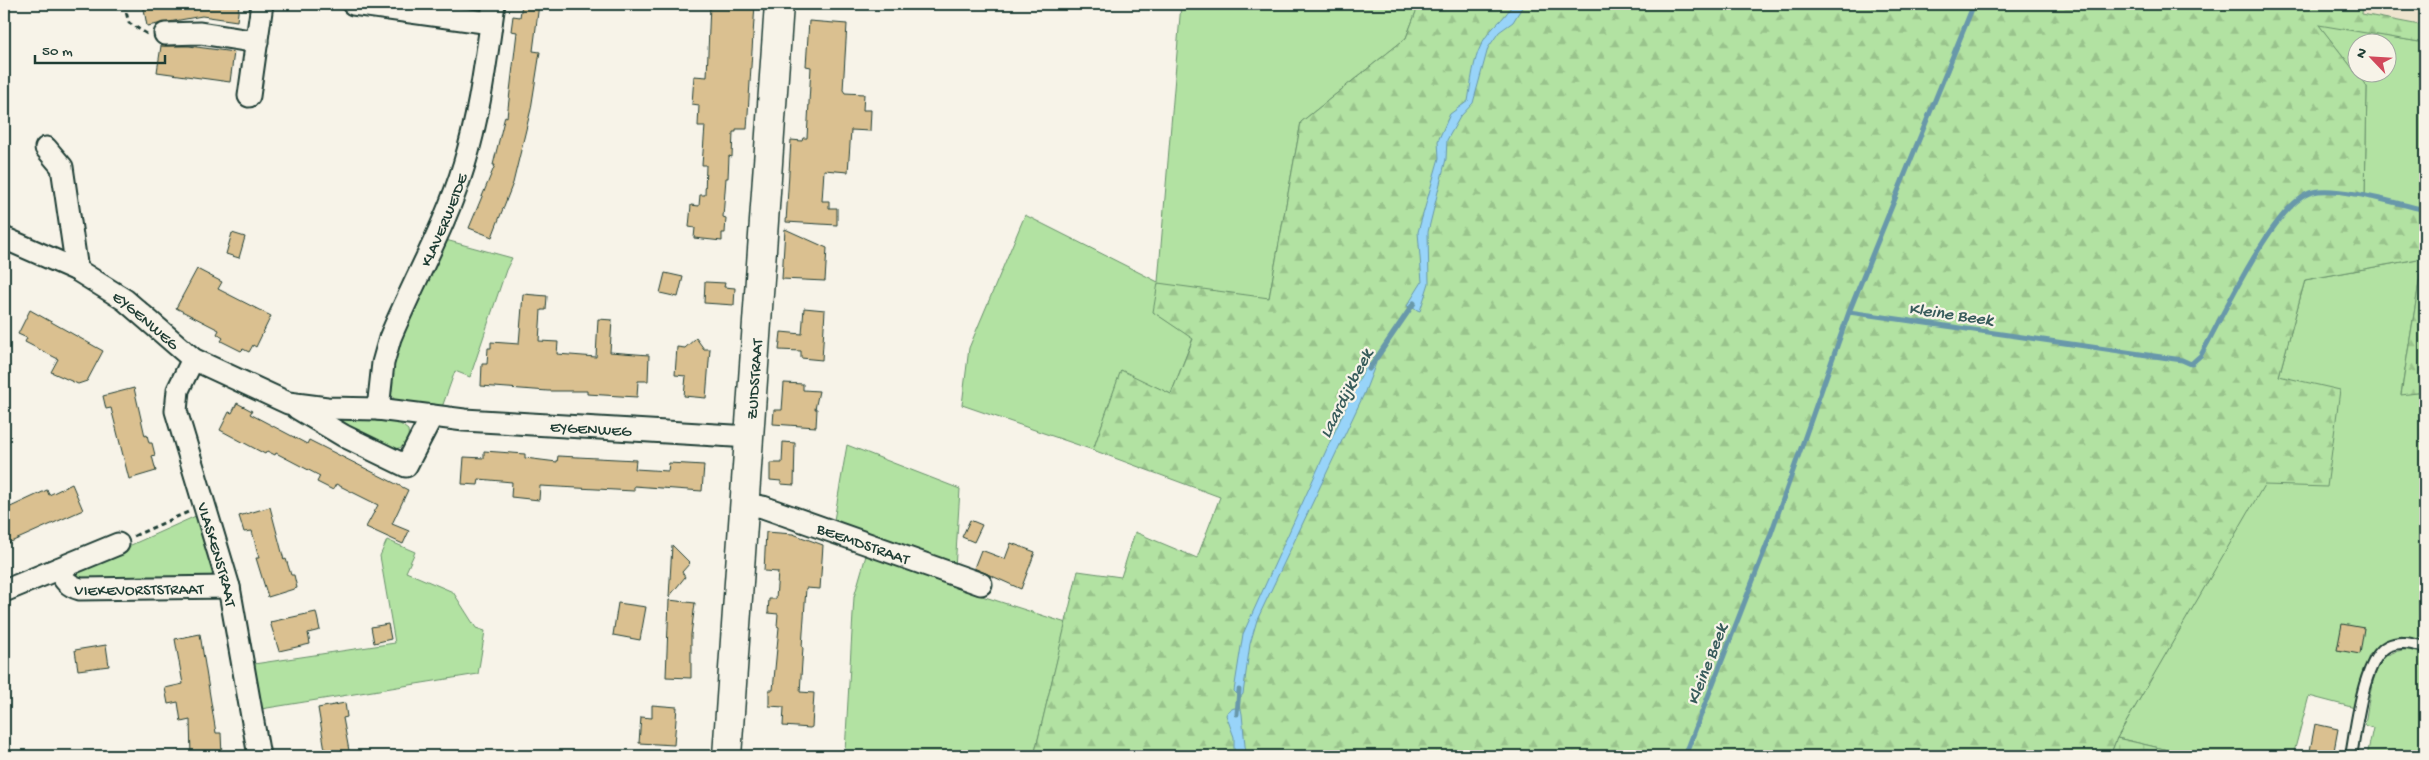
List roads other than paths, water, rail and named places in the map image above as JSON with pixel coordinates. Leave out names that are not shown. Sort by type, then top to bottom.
[{"type":"main road","name":"ZUIDSTRAAT","points":[[727,756],[779,4]]},
{"type":"street","points":[[249,96],[262,4]]},
{"type":"street","name":"KLAVERWEIDE","points":[[353,4],[493,13],[479,106],[464,167],[390,338],[383,363],[378,409]]},
{"type":"street","points":[[164,34],[200,33],[257,42]]},
{"type":"street","points":[[46,148],[62,167],[77,270]]},
{"type":"street","name":"EYGENWEG","points":[[4,238],[77,270],[125,300],[193,359],[288,403],[344,436],[406,466],[432,416]]},
{"type":"street","name":"VLASKENSTRAAT","points":[[193,359],[178,390],[176,411],[230,587],[259,756]]},
{"type":"street","name":"EYGENWEG","points":[[288,403],[328,408],[378,409],[464,420],[750,437]]},
{"type":"street","name":"BEEMDSTRAAT","points":[[745,504],[763,507],[981,584]]},
{"type":"street","name":"VIEKEVORSTSTRAAT","points":[[4,591],[118,544]]},
{"type":"street","name":"VIEKEVORSTSTRAAT","points":[[58,569],[65,582],[71,587],[80,589],[230,587]]},
{"type":"lane","points":[[2350,756],[2364,692],[2377,655],[2383,649],[2396,643],[2425,647]]},
{"type":"water","points":[[1512,4],[1524,4],[1513,22],[1499,32],[1488,48],[1473,103],[1460,117],[1447,140],[1446,159],[1428,232],[1429,283],[1420,311],[1407,306],[1422,282],[1418,232],[1439,158],[1438,141],[1450,114],[1468,101],[1476,58],[1483,41],[1507,13]]},
{"type":"water","points":[[1376,363],[1364,394],[1257,620],[1250,644],[1243,694],[1240,698],[1234,691],[1243,634],[1354,389],[1367,364]]},
{"type":"water","points":[[1234,708],[1241,709],[1246,756],[1234,756],[1234,737],[1226,715],[1228,711]]},
{"type":"waterway","points":[[1849,312],[1974,4]]},
{"type":"waterway","name":"Kleine Beek","points":[[1685,756],[1769,539],[1849,312],[2182,360],[2191,364],[2201,355],[2235,290],[2266,238],[2282,216],[2298,200],[2313,192],[2337,191],[2369,196],[2425,210]]},
{"type":"waterway","name":"Laardijkbeek","points":[[1369,369],[1414,303]]},
{"type":"waterway","name":"Laardijkbeek","points":[[1237,714],[1239,690]]}]
